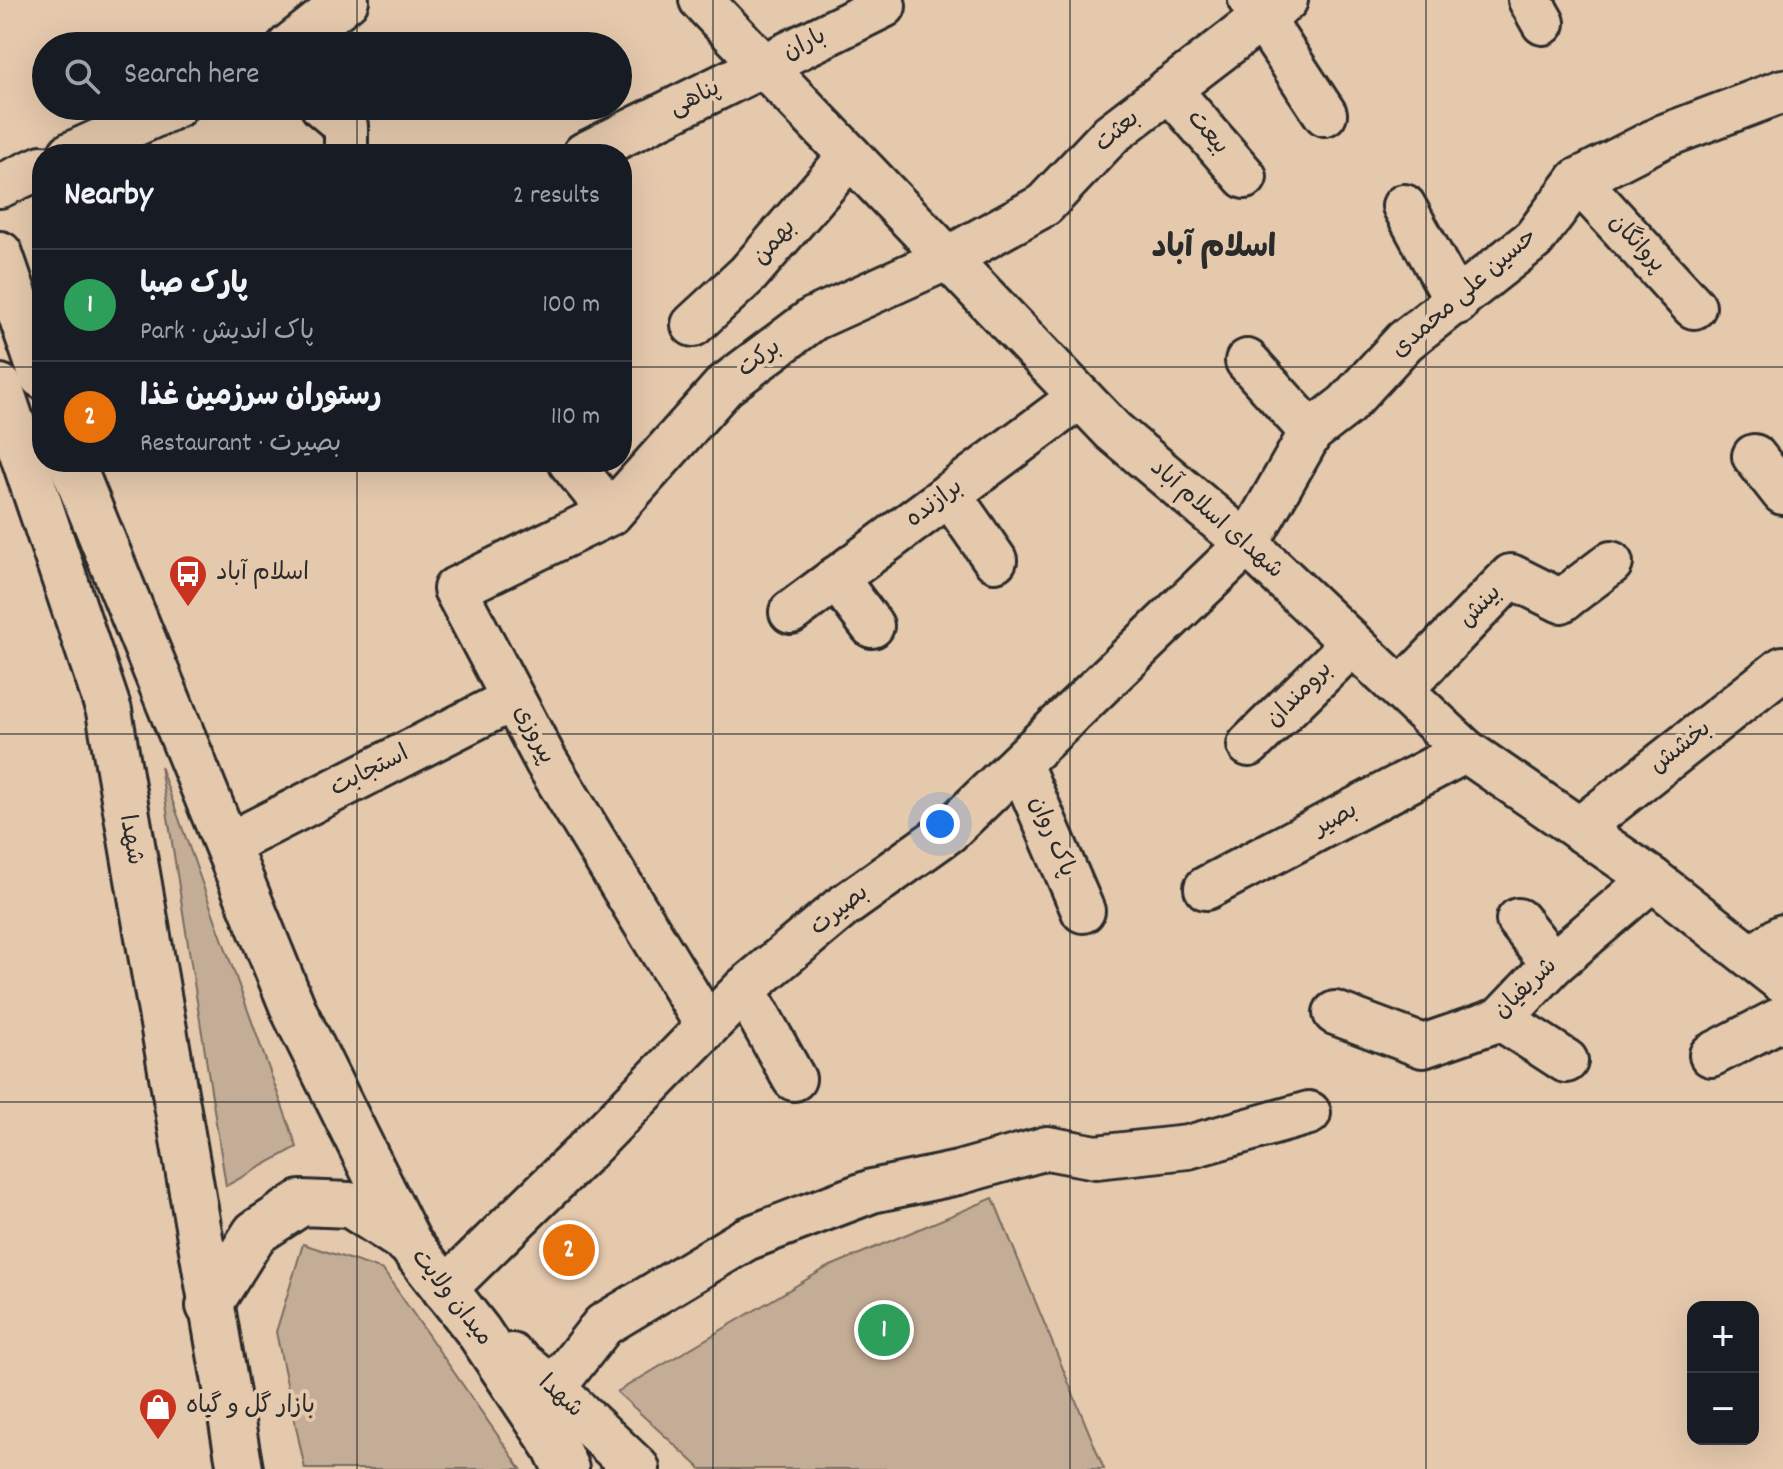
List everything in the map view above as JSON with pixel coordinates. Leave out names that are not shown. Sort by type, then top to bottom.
[{"type":"main road","points":[[0,254],[32,347]]},
{"type":"main road","name":"شهدا","points":[[0,387],[109,711],[209,1306]]},
{"type":"main road","points":[[75,472],[295,1013],[409,1243]]},
{"type":"main road","name":"میدان ولایت","points":[[209,1306],[255,1233],[301,1203],[350,1205],[409,1243],[478,1331],[555,1446],[566,1469]]},
{"type":"main road","points":[[209,1306],[240,1469]]},
{"type":"main road","name":"شهدا","points":[[478,1331],[553,1389],[637,1469]]},
{"type":"street","points":[[307,32],[347,0]]},
{"type":"street","name":"شهدای اسلام آباد","points":[[701,0],[1113,431],[1247,544],[1466,751],[1773,958]]},
{"type":"street","name":"باران","points":[[764,66],[884,6],[882,0]]},
{"type":"street","points":[[1266,5],[1325,114]]},
{"type":"street","name":"بعثت","points":[[948,258],[1044,205],[1111,134],[1169,89],[1266,5]]},
{"type":"street","name":"پناهی","points":[[604,144],[764,66]]},
{"type":"street","name":"بیعت","points":[[1169,89],[1245,177]]},
{"type":"street","name":"حسین علی محمدی","points":[[1247,544],[1311,432],[1346,405],[1405,341],[1457,303],[1534,239],[1578,180],[1664,136],[1783,91]]},
{"type":"street","points":[[92,144],[145,120]]},
{"type":"street","points":[[339,120],[346,126],[346,144]]},
{"type":"street","name":"بهمن","points":[[693,325],[748,274],[850,156]]},
{"type":"street","points":[[0,186],[32,172]]},
{"type":"street","name":"پروانگان","points":[[1578,180],[1694,307]]},
{"type":"street","points":[[1404,206],[1457,303]]},
{"type":"street","name":"برکت","points":[[611,513],[735,378],[813,319],[948,258]]},
{"type":"street","points":[[1247,361],[1311,432]]},
{"type":"street","name":"برازنده","points":[[791,612],[1080,397]]},
{"type":"street","points":[[1754,456],[1783,493]]},
{"type":"street","points":[[578,472],[611,513]]},
{"type":"street","points":[[949,494],[995,560]]},
{"type":"street","name":"پیروزی","points":[[611,513],[455,589],[546,761],[707,1026]]},
{"type":"street","name":"بصیرت","points":[[444,1290],[582,1155],[744,989],[840,909],[948,832],[1247,544]]},
{"type":"street","name":"بینش","points":[[1402,689],[1511,576],[1561,601],[1611,563]]},
{"type":"street","points":[[836,578],[872,626]]},
{"type":"street","name":"برومندان","points":[[1249,745],[1352,644]]},
{"type":"street","name":"بخشش","points":[[1579,829],[1783,668]]},
{"type":"street","name":"استجابت","points":[[227,845],[513,699]]},
{"type":"street","name":"بصیر","points":[[1206,888],[1466,751]]},
{"type":"street","name":"پاک روان","points":[[1020,764],[1083,911]]},
{"type":"street","name":"شریفیان","points":[[1335,1013],[1423,1046],[1501,1019],[1553,964],[1652,879]]},
{"type":"street","points":[[1518,920],[1553,964]]},
{"type":"street","points":[[744,989],[794,1079]]},
{"type":"street","points":[[1711,1055],[1783,1018]]},
{"type":"street","points":[[1501,1019],[1566,1061]]},
{"type":"street","points":[[553,1389],[603,1325],[746,1239],[872,1191],[958,1173],[1047,1148],[1096,1157],[1188,1147],[1309,1113]]},
{"type":"shaded area","points":[[160,766],[297,1147],[226,1186]]},
{"type":"shaded area","points":[[993,1198],[1104,1469],[701,1469],[617,1392],[826,1268]]},
{"type":"shaded area","points":[[303,1244],[383,1270],[521,1469],[305,1469],[276,1332]]},
{"type":"place","name":"اسلام آباد","points":[[188,608]]},
{"type":"place","name":"رستوران سرزمین غذا","points":[[569,1250]]},
{"type":"place","name":"پارک صبا","points":[[884,1330]]},
{"type":"place","name":"بازار گل و گیاه","points":[[158,1441]]},
{"type":"district","name":"اسلام آباد","points":[[1214,250]]}]
